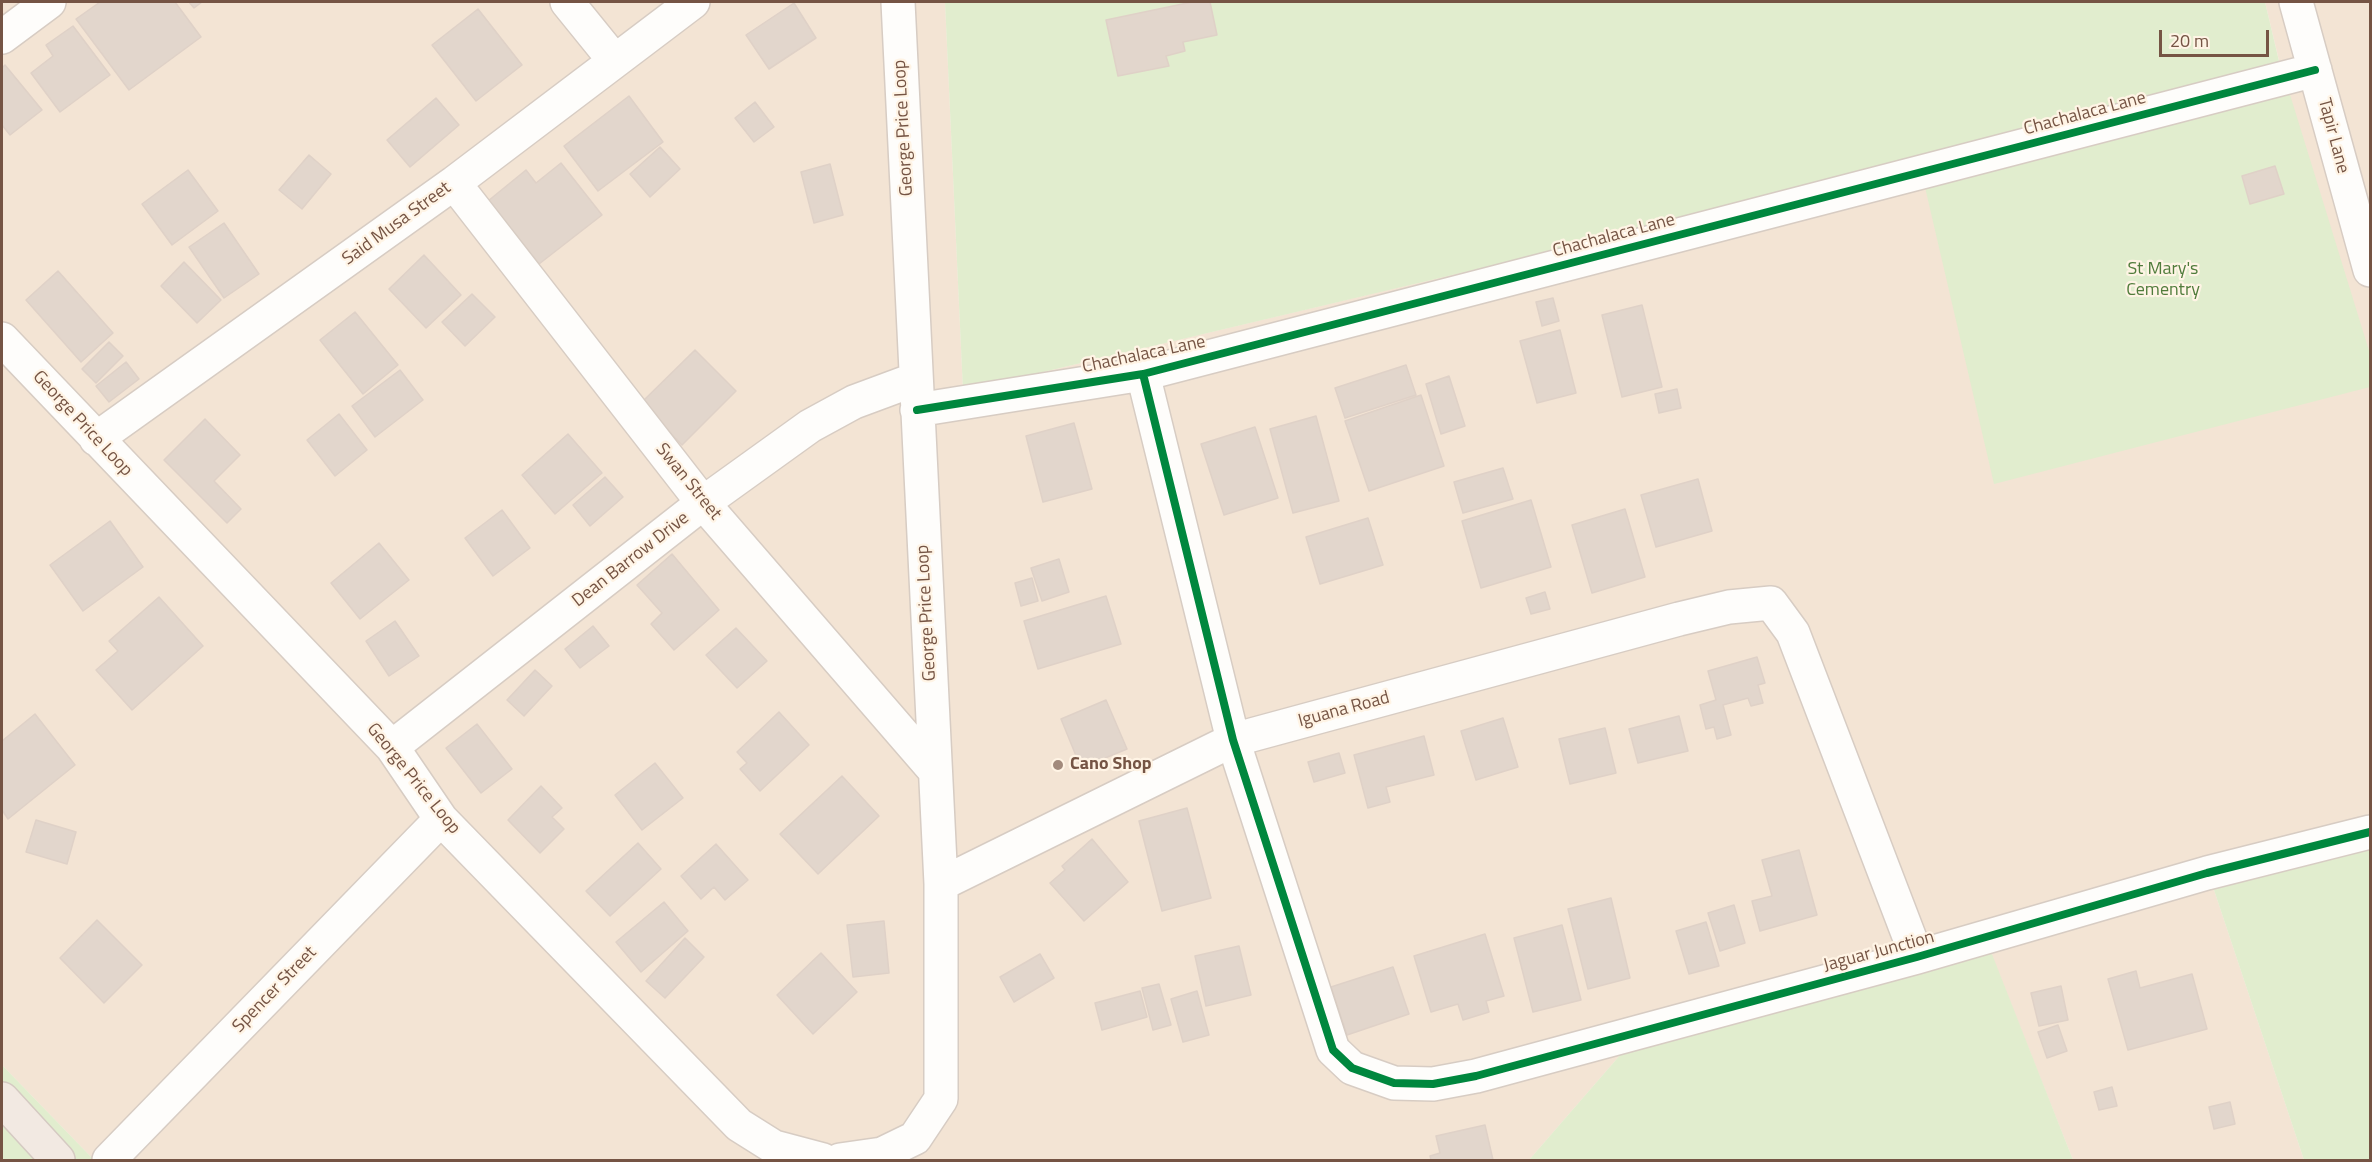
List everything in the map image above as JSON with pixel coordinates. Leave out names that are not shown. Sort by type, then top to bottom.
[{"type":"highway","points":[[2,1099],[58,1161]]},
{"type":"street","points":[[2,38],[49,2]]},
{"type":"street","points":[[567,2],[614,60]]},
{"type":"street","name":"Said Musa Street","points":[[96,439],[454,183],[693,2]]},
{"type":"street","name":"George Price Loop","points":[[840,1161],[882,1154],[915,1138],[941,1100],[941,884],[898,2]]},
{"type":"street","name":"Tapir Lane","points":[[2296,2],[2370,270]]},
{"type":"street","name":"Chachalaca Lane","points":[[916,394],[1143,374],[2315,70]]},
{"type":"street","name":"Swan Street","points":[[454,183],[703,503],[935,771]]},
{"type":"street","name":"George Price Loop","points":[[2,339],[392,747],[441,819],[738,1125],[774,1147],[823,1161]]},
{"type":"street","name":"Jaguar Junction","points":[[1143,374],[1233,740],[1333,1050],[1352,1068],[1394,1083],[1433,1083],[1476,1076],[1917,957],[2207,873],[2370,832]]},
{"type":"street","name":"Dean Barrow Drive","points":[[392,747],[703,503],[810,426],[854,402],[916,394]]},
{"type":"street","name":"Iguana Road","points":[[941,884],[1233,740],[1679,619],[1729,607],[1771,603],[1793,633],[1917,957]]},
{"type":"street","name":"Spencer Street","points":[[109,1161],[441,819]]},
{"type":"shaded area","points":[[2,2],[945,2],[963,391],[2283,77],[2265,2],[2370,2],[2370,842],[2213,887],[2304,1160],[2073,1160],[1987,944],[1621,1054],[1529,1160],[94,1160],[2,1065]]},
{"type":"green space","points":[[945,2],[2265,2],[2283,78],[963,391]]},
{"type":"green space","name":"St Mary's Cementry","points":[[2288,88],[2370,354],[2370,387],[1994,484],[1924,183]]},
{"type":"green space","points":[[2370,842],[2370,1160],[2304,1160],[2213,887]]},
{"type":"green space","points":[[1988,944],[2073,1160],[1529,1160],[1621,1054]]},
{"type":"green space","points":[[2,1065],[94,1160],[2,1160]]},
{"type":"building","points":[[100,2],[175,2],[201,37],[129,90],[76,19]]},
{"type":"building","points":[[189,2],[202,2],[194,8]]},
{"type":"building","points":[[1192,2],[1210,2],[1217,35],[1183,42],[1185,51],[1166,56],[1169,66],[1118,76],[1106,20]]},
{"type":"building","points":[[794,3],[816,38],[769,69],[746,35]]},
{"type":"building","points":[[478,9],[522,65],[476,101],[432,45]]},
{"type":"building","points":[[73,26],[110,75],[60,112],[31,73],[53,56],[46,45]]},
{"type":"building","points":[[5,65],[42,110],[10,135],[2,125],[2,68]]},
{"type":"building","points":[[629,96],[663,142],[598,191],[564,146]]},
{"type":"building","points":[[436,98],[459,125],[410,167],[387,140]]},
{"type":"building","points":[[755,102],[774,127],[754,142],[735,118]]},
{"type":"building","points":[[660,147],[680,169],[650,197],[630,174]]},
{"type":"building","points":[[309,155],[331,174],[302,209],[279,190]]},
{"type":"building","points":[[561,163],[602,215],[539,264],[488,201],[526,170],[536,183]]},
{"type":"building","points":[[830,164],[843,215],[814,223],[801,172]]},
{"type":"building","points":[[2275,166],[2284,194],[2250,204],[2242,176]]},
{"type":"building","points":[[188,170],[218,211],[172,245],[142,204]]},
{"type":"building","points":[[224,223],[259,274],[224,298],[189,247]]},
{"type":"building","points":[[424,255],[461,295],[426,328],[389,289]]},
{"type":"building","points":[[184,262],[221,300],[197,323],[161,286]]},
{"type":"building","points":[[58,271],[113,333],[81,362],[26,300]]},
{"type":"building","points":[[472,294],[495,317],[465,346],[442,322]]},
{"type":"building","points":[[1553,298],[1559,321],[1542,326],[1536,302]]},
{"type":"building","points":[[1642,305],[1662,387],[1622,397],[1602,315]]},
{"type":"building","points":[[355,312],[398,365],[363,394],[320,340]]},
{"type":"building","points":[[1560,330],[1576,393],[1537,403],[1520,341]]},
{"type":"building","points":[[109,342],[123,356],[96,383],[82,369]]},
{"type":"building","points":[[695,350],[736,391],[682,445],[641,403]]},
{"type":"building","points":[[126,362],[139,379],[109,402],[96,386]]},
{"type":"building","points":[[1406,365],[1416,395],[1345,418],[1335,388]]},
{"type":"building","points":[[400,370],[423,400],[375,437],[352,406]]},
{"type":"building","points":[[1449,376],[1465,426],[1441,434],[1426,384]]},
{"type":"building","points":[[1677,389],[1681,408],[1659,413],[1655,394]]},
{"type":"building","points":[[1421,395],[1444,466],[1369,491],[1345,421]]},
{"type":"building","points":[[339,414],[367,450],[335,476],[307,440]]},
{"type":"building","points":[[1316,416],[1339,501],[1293,513],[1270,429]]},
{"type":"building","points":[[205,419],[240,455],[214,481],[241,509],[227,523],[164,460]]},
{"type":"building","points":[[1074,423],[1092,489],[1043,502],[1026,436]]},
{"type":"building","points":[[1255,427],[1278,498],[1224,515],[1201,444]]},
{"type":"building","points":[[568,434],[602,473],[555,514],[522,475]]},
{"type":"building","points":[[1503,468],[1513,499],[1463,513],[1454,482]]},
{"type":"building","points":[[605,477],[623,497],[590,526],[573,505]]},
{"type":"building","points":[[1698,479],[1712,531],[1656,547],[1641,495]]},
{"type":"building","points":[[1531,500],[1551,567],[1481,588],[1462,521]]},
{"type":"building","points":[[1625,509],[1645,577],[1592,593],[1572,525]]},
{"type":"building","points":[[502,510],[530,548],[493,576],[465,538]]},
{"type":"building","points":[[1368,518],[1383,565],[1320,584],[1306,537]]},
{"type":"building","points":[[110,521],[143,567],[83,611],[50,565]]},
{"type":"building","points":[[379,543],[409,580],[360,619],[331,583]]},
{"type":"building","points":[[672,554],[719,610],[674,650],[651,624],[662,613],[637,585]]},
{"type":"building","points":[[1059,559],[1069,592],[1042,601],[1031,568]]},
{"type":"building","points":[[1032,578],[1038,601],[1021,606],[1015,583]]},
{"type":"building","points":[[1545,592],[1550,609],[1531,614],[1526,598]]},
{"type":"building","points":[[1106,596],[1121,644],[1038,669],[1024,621]]},
{"type":"building","points":[[159,597],[203,646],[132,710],[96,670],[118,651],[109,641]]},
{"type":"building","points":[[395,621],[419,656],[389,676],[366,641]]},
{"type":"building","points":[[593,626],[609,646],[580,668],[565,649]]},
{"type":"building","points":[[736,628],[767,661],[737,688],[706,655]]},
{"type":"building","points":[[1757,657],[1765,683],[1758,685],[1763,703],[1751,706],[1748,698],[1723,705],[1731,735],[1717,739],[1714,727],[1706,729],[1700,705],[1716,700],[1708,671]]},
{"type":"building","points":[[535,670],[552,686],[524,716],[507,700]]},
{"type":"building","points":[[1106,700],[1127,749],[1081,768],[1061,719]]},
{"type":"building","points":[[779,712],[809,745],[760,791],[740,769],[747,763],[737,752]]},
{"type":"building","points":[[35,714],[75,765],[8,819],[2,810],[2,741]]},
{"type":"building","points":[[1679,716],[1688,751],[1638,763],[1629,729]]},
{"type":"building","points":[[1503,718],[1518,767],[1476,780],[1461,731]]},
{"type":"building","points":[[477,724],[512,769],[481,793],[446,748]]},
{"type":"building","points":[[1605,728],[1616,773],[1570,784],[1559,739]]},
{"type":"building","points":[[1424,736],[1434,775],[1386,787],[1390,802],[1368,808],[1354,755]]},
{"type":"building","points":[[1339,753],[1345,773],[1314,782],[1308,762]]},
{"type":"building","points":[[655,763],[683,798],[642,830],[615,795]]},
{"type":"building","points":[[842,776],[879,816],[818,874],[780,834]]},
{"type":"building","points":[[541,786],[562,808],[552,817],[564,829],[540,853],[508,820]]},
{"type":"building","points":[[1187,808],[1211,898],[1162,911],[1139,821]]},
{"type":"building","points":[[36,820],[76,832],[67,864],[26,852]]},
{"type":"building","points":[[1092,839],[1128,882],[1084,921],[1050,883],[1065,870],[1062,866]]},
{"type":"building","points":[[638,843],[661,869],[610,916],[586,891]]},
{"type":"building","points":[[716,844],[748,880],[725,900],[714,887],[701,899],[681,876]]},
{"type":"building","points":[[1799,850],[1817,915],[1760,931],[1752,901],[1772,896],[1762,860]]},
{"type":"building","points":[[1611,898],[1630,978],[1588,989],[1568,909]]},
{"type":"building","points":[[664,902],[688,931],[641,972],[616,942]]},
{"type":"building","points":[[1734,905],[1745,943],[1720,951],[1708,913]]},
{"type":"building","points":[[97,920],[142,965],[104,1003],[60,958]]},
{"type":"building","points":[[884,921],[889,973],[853,977],[847,925]]},
{"type":"building","points":[[1706,922],[1719,966],[1689,974],[1676,931]]},
{"type":"building","points":[[1562,925],[1581,1000],[1533,1012],[1514,938]]},
{"type":"building","points":[[1485,934],[1504,996],[1486,1001],[1489,1012],[1463,1020],[1458,1004],[1431,1012],[1414,956]]},
{"type":"building","points":[[685,938],[704,957],[665,998],[646,981]]},
{"type":"building","points":[[1239,946],[1251,995],[1206,1006],[1195,956]]},
{"type":"building","points":[[821,953],[857,992],[813,1034],[777,995]]},
{"type":"building","points":[[1040,954],[1054,978],[1014,1002],[1000,977]]},
{"type":"building","points":[[1393,967],[1409,1014],[1347,1035],[1331,987]]},
{"type":"building","points":[[2136,971],[2140,988],[2192,974],[2207,1029],[2128,1050],[2108,979]]},
{"type":"building","points":[[1159,984],[1171,1025],[1153,1030],[1142,988]]},
{"type":"building","points":[[2061,986],[2068,1020],[2039,1026],[2031,993]]},
{"type":"building","points":[[1140,991],[1147,1017],[1102,1030],[1095,1003]]},
{"type":"building","points":[[1197,991],[1209,1035],[1183,1042],[1171,999]]},
{"type":"building","points":[[2058,1025],[2067,1051],[2047,1058],[2038,1032]]},
{"type":"building","points":[[2112,1087],[2117,1106],[2099,1110],[2094,1092]]},
{"type":"building","points":[[2230,1102],[2235,1124],[2214,1129],[2209,1107]]},
{"type":"building","points":[[1485,1125],[1493,1160],[1431,1160],[1430,1156],[1440,1153],[1436,1136]]},
{"type":"cycle path","points":[[917,410],[1143,374],[2315,70]]},
{"type":"cycle path","points":[[1143,374],[1233,740],[1333,1050],[1352,1068],[1394,1083],[1433,1084],[1476,1076],[1917,957],[2207,873],[2370,832]]},
{"type":"place","name":"Cano Shop","points":[[1058,765]]}]
